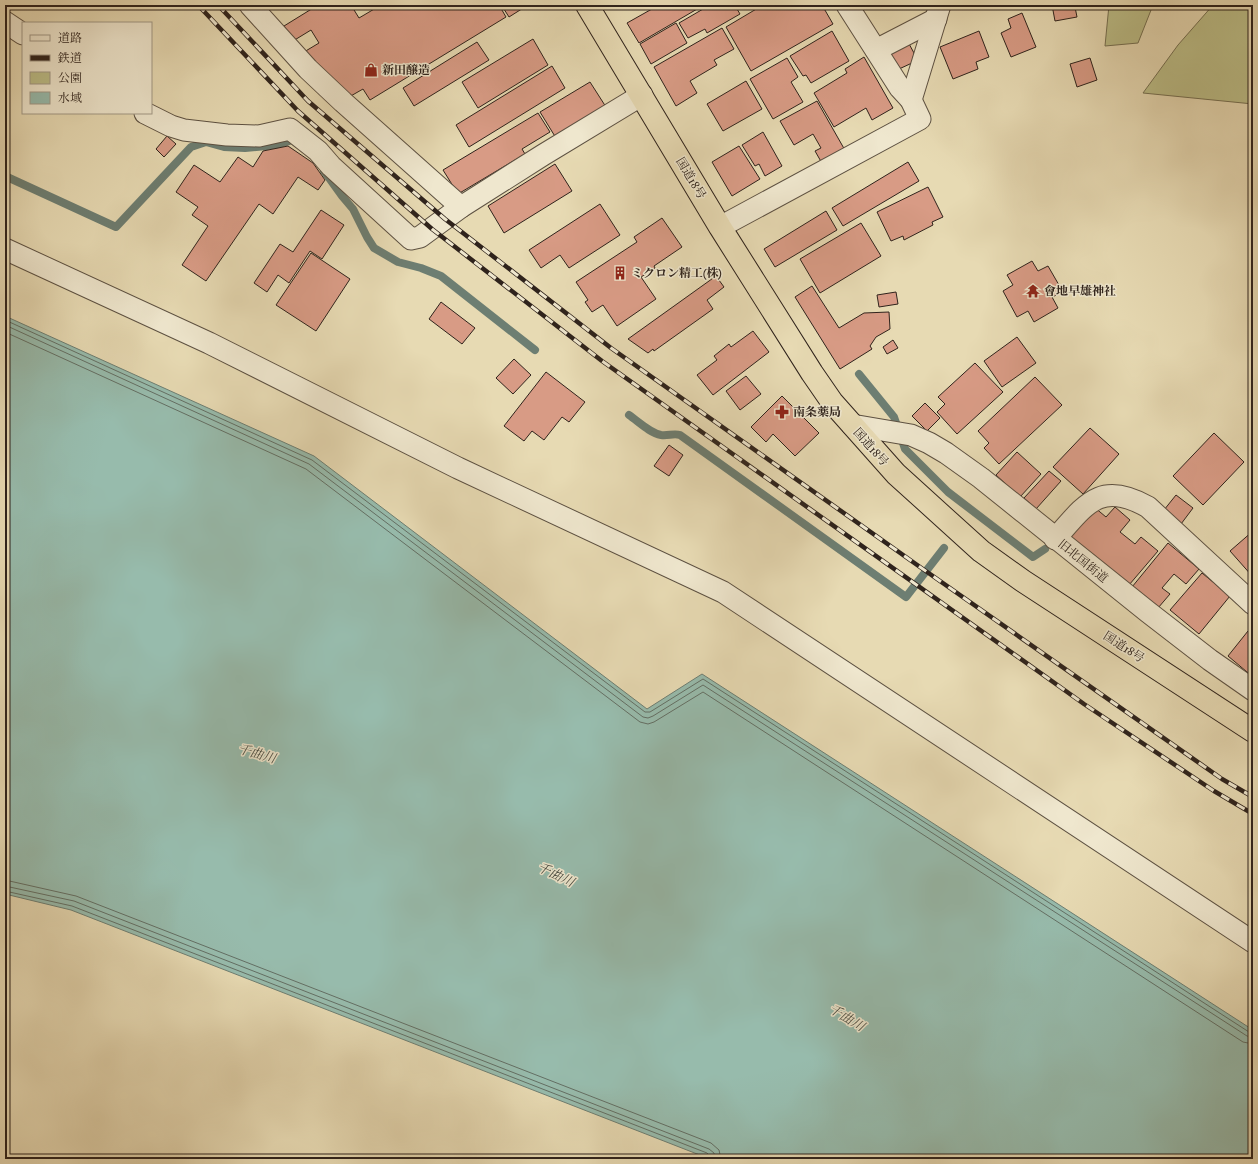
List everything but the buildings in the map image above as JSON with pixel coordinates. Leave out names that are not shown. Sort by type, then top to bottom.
[{"type":"highway","name":"国道18号","points":[[588,5],[720,227],[812,373],[832,402],[896,474],[981,551],[1023,581],[1253,731]]},
{"type":"street","points":[[250,5],[308,69],[461,207]]},
{"type":"street","points":[[720,227],[920,119],[911,100],[900,88],[847,5]]},
{"type":"street","points":[[876,50],[938,12]]},
{"type":"street","points":[[911,100],[938,12]]},
{"type":"street","points":[[5,22],[22,33]]},
{"type":"street","points":[[147,114],[171,126],[184,130],[227,135],[259,136],[290,129],[318,151],[331,166],[411,239],[420,238],[461,207],[642,95]]},
{"type":"street","points":[[5,249],[209,343],[458,468],[723,592],[1253,942]]},
{"type":"street","name":"旧北国街道","points":[[852,425],[910,435],[929,443],[946,453],[981,478],[1055,539],[1210,660],[1253,690]]},
{"type":"street","points":[[1055,539],[1082,508],[1096,499],[1108,495],[1124,496],[1148,507],[1253,604]]},
{"type":"green space","points":[[1109,5],[1153,5],[1138,43],[1105,46]]},
{"type":"green space","points":[[1213,5],[1253,5],[1253,104],[1143,93],[1178,45]]},
{"type":"water","name":"千曲川","points":[[5,316],[314,456],[647,709],[702,674],[1253,1030],[1253,1159],[710,1159],[71,910],[5,894]]},
{"type":"waterway","points":[[5,176],[116,227],[191,147],[206,142],[224,147],[245,148],[277,145],[292,140],[297,144]]},
{"type":"waterway","points":[[324,171],[353,209],[374,248],[398,262],[421,268],[441,276],[535,350]]},
{"type":"waterway","points":[[859,374],[894,417],[905,449],[948,492],[1033,557],[1045,549]]},
{"type":"waterway","points":[[629,415],[657,434],[680,435],[906,597],[944,548]]},
{"type":"railway","points":[[198,5],[298,111],[432,229],[602,361],[1084,704],[1214,791],[1253,814]]},
{"type":"railway","points":[[218,5],[308,101],[445,219],[611,348],[1222,779],[1253,797]]},
{"type":"place","name":"新田醸造","points":[[371,70]]},
{"type":"place","name":"ミクロン精工(株)","points":[[620,273]]},
{"type":"place","name":"會地早雄神社","points":[[1033,291]]},
{"type":"place","name":"南条薬局","points":[[782,412]]}]
